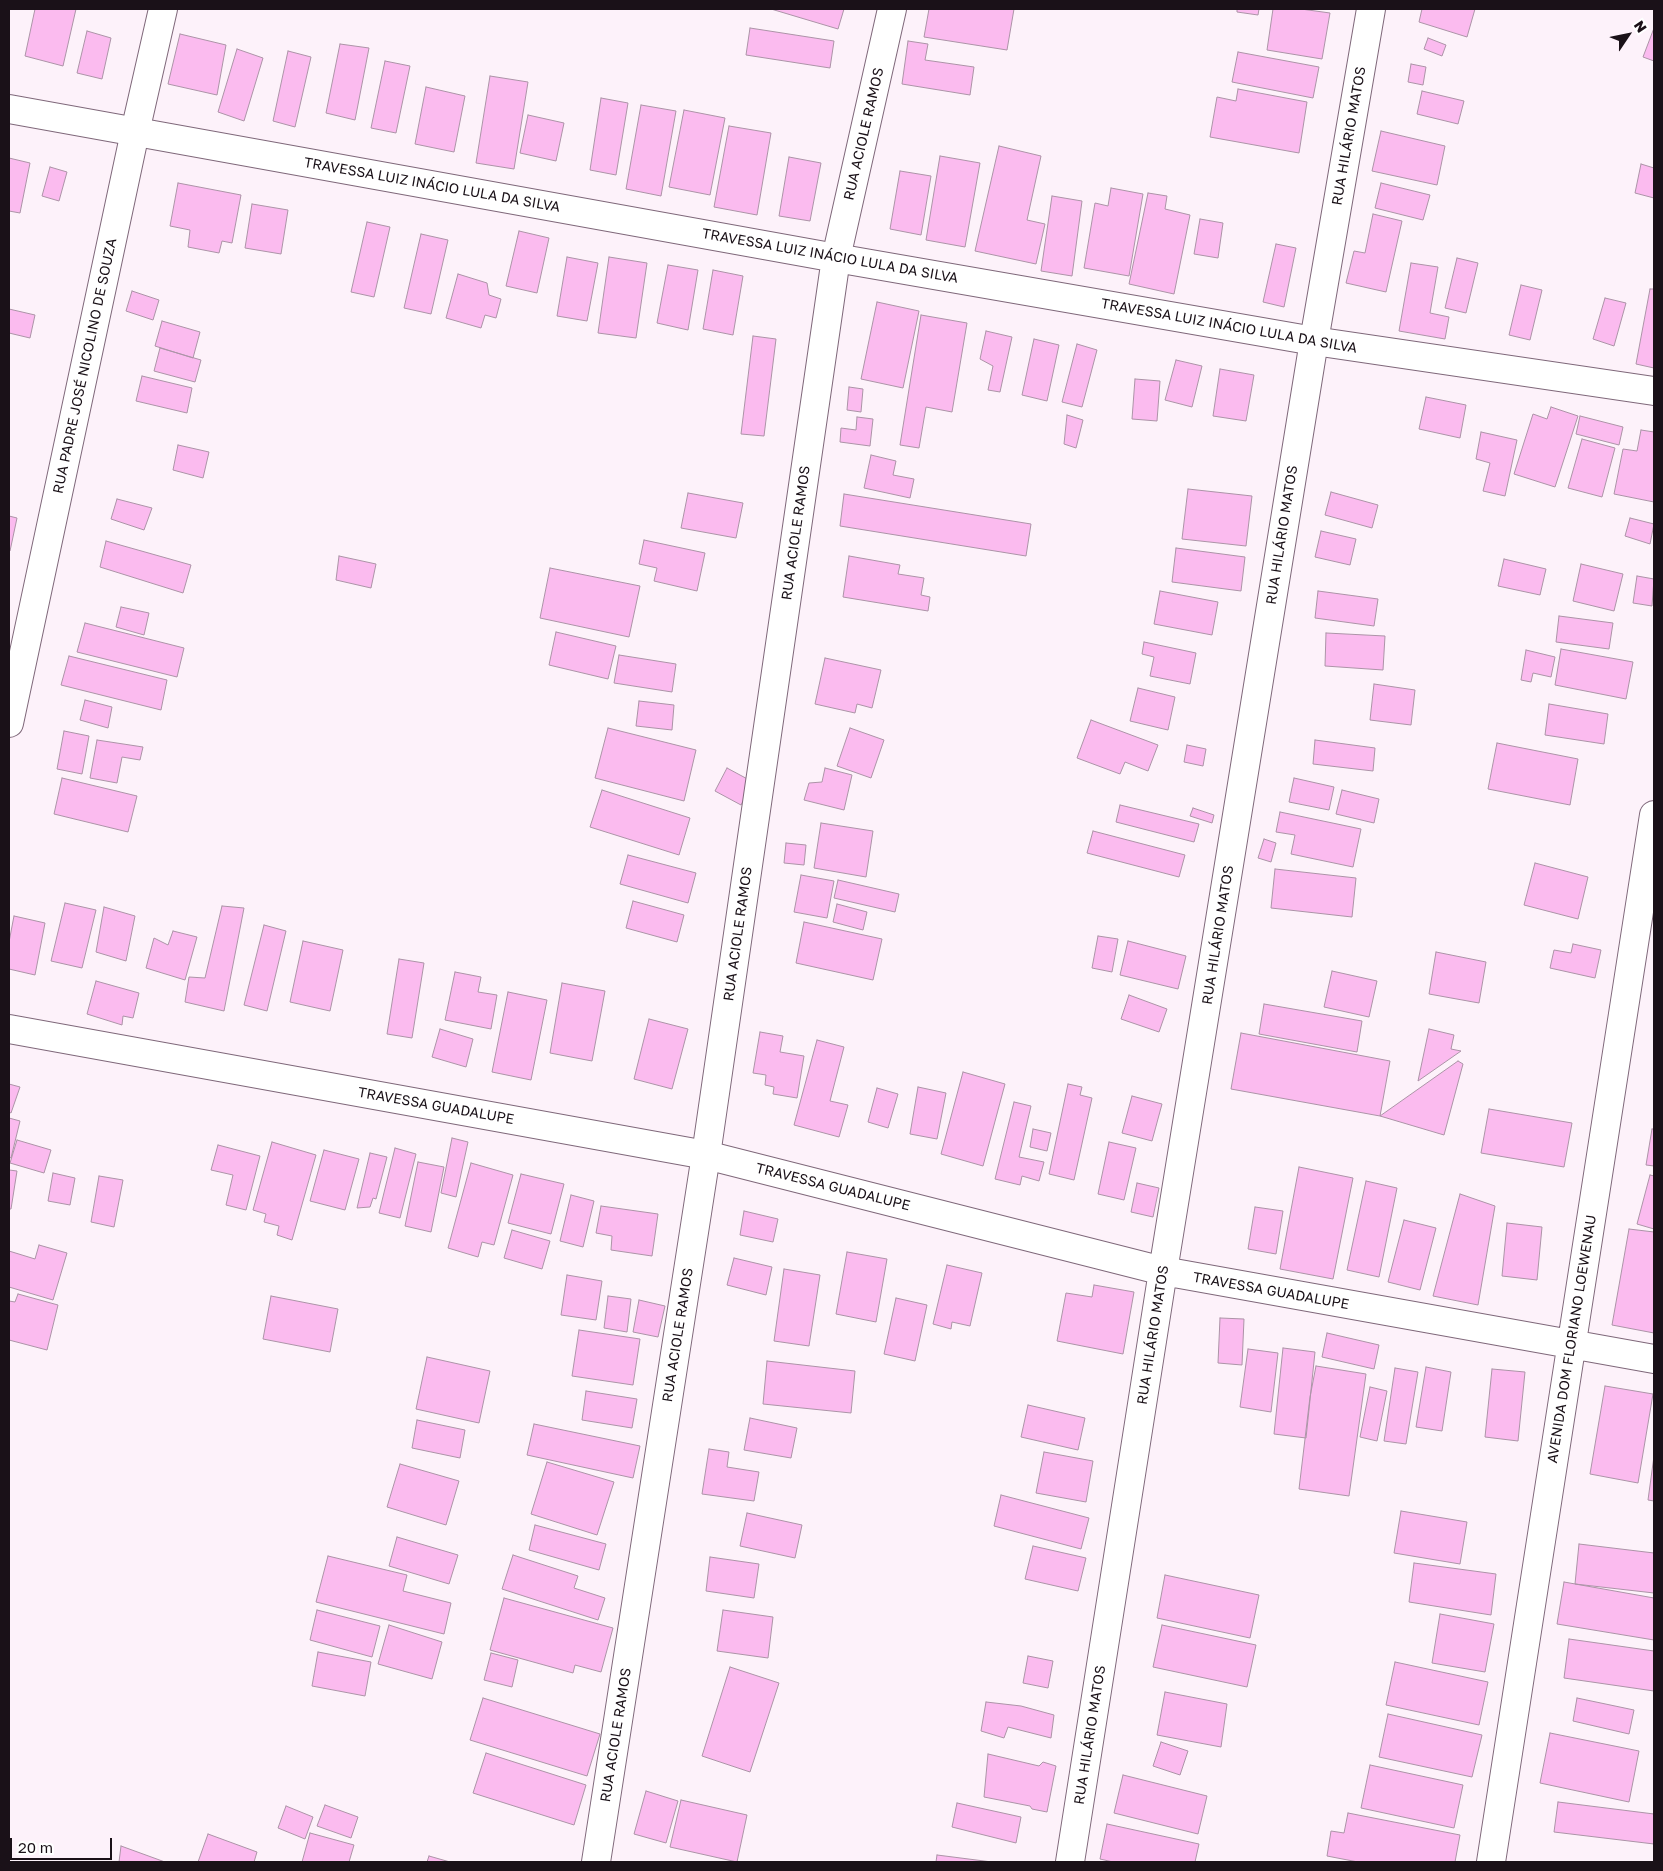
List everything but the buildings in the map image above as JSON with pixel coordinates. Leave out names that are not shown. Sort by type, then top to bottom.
[{"type":"street","name":"RUA PADRE JOSÉ NICOLINO DE SOUZA","points":[[9,723],[163,9]]},
{"type":"street","name":"RUA ACIOLE RAMOS","points":[[596,1862],[706,1155],[836,258],[892,9]]},
{"type":"street","name":"RUA HILÁRIO MATOS","points":[[1070,1862],[1163,1271],[1314,341],[1371,9]]},
{"type":"street","name":"TRAVESSA LUIZ INÁCIO LULA DA SILVA","points":[[9,108],[836,258],[1314,341],[1654,391]]},
{"type":"street","name":"AVENIDA DOM FLORIANO LOEWENAU","points":[[1492,1862],[1654,816]]},
{"type":"street","name":"TRAVESSA GUADALUPE","points":[[9,1029],[706,1155],[1163,1271],[1654,1359]]}]
